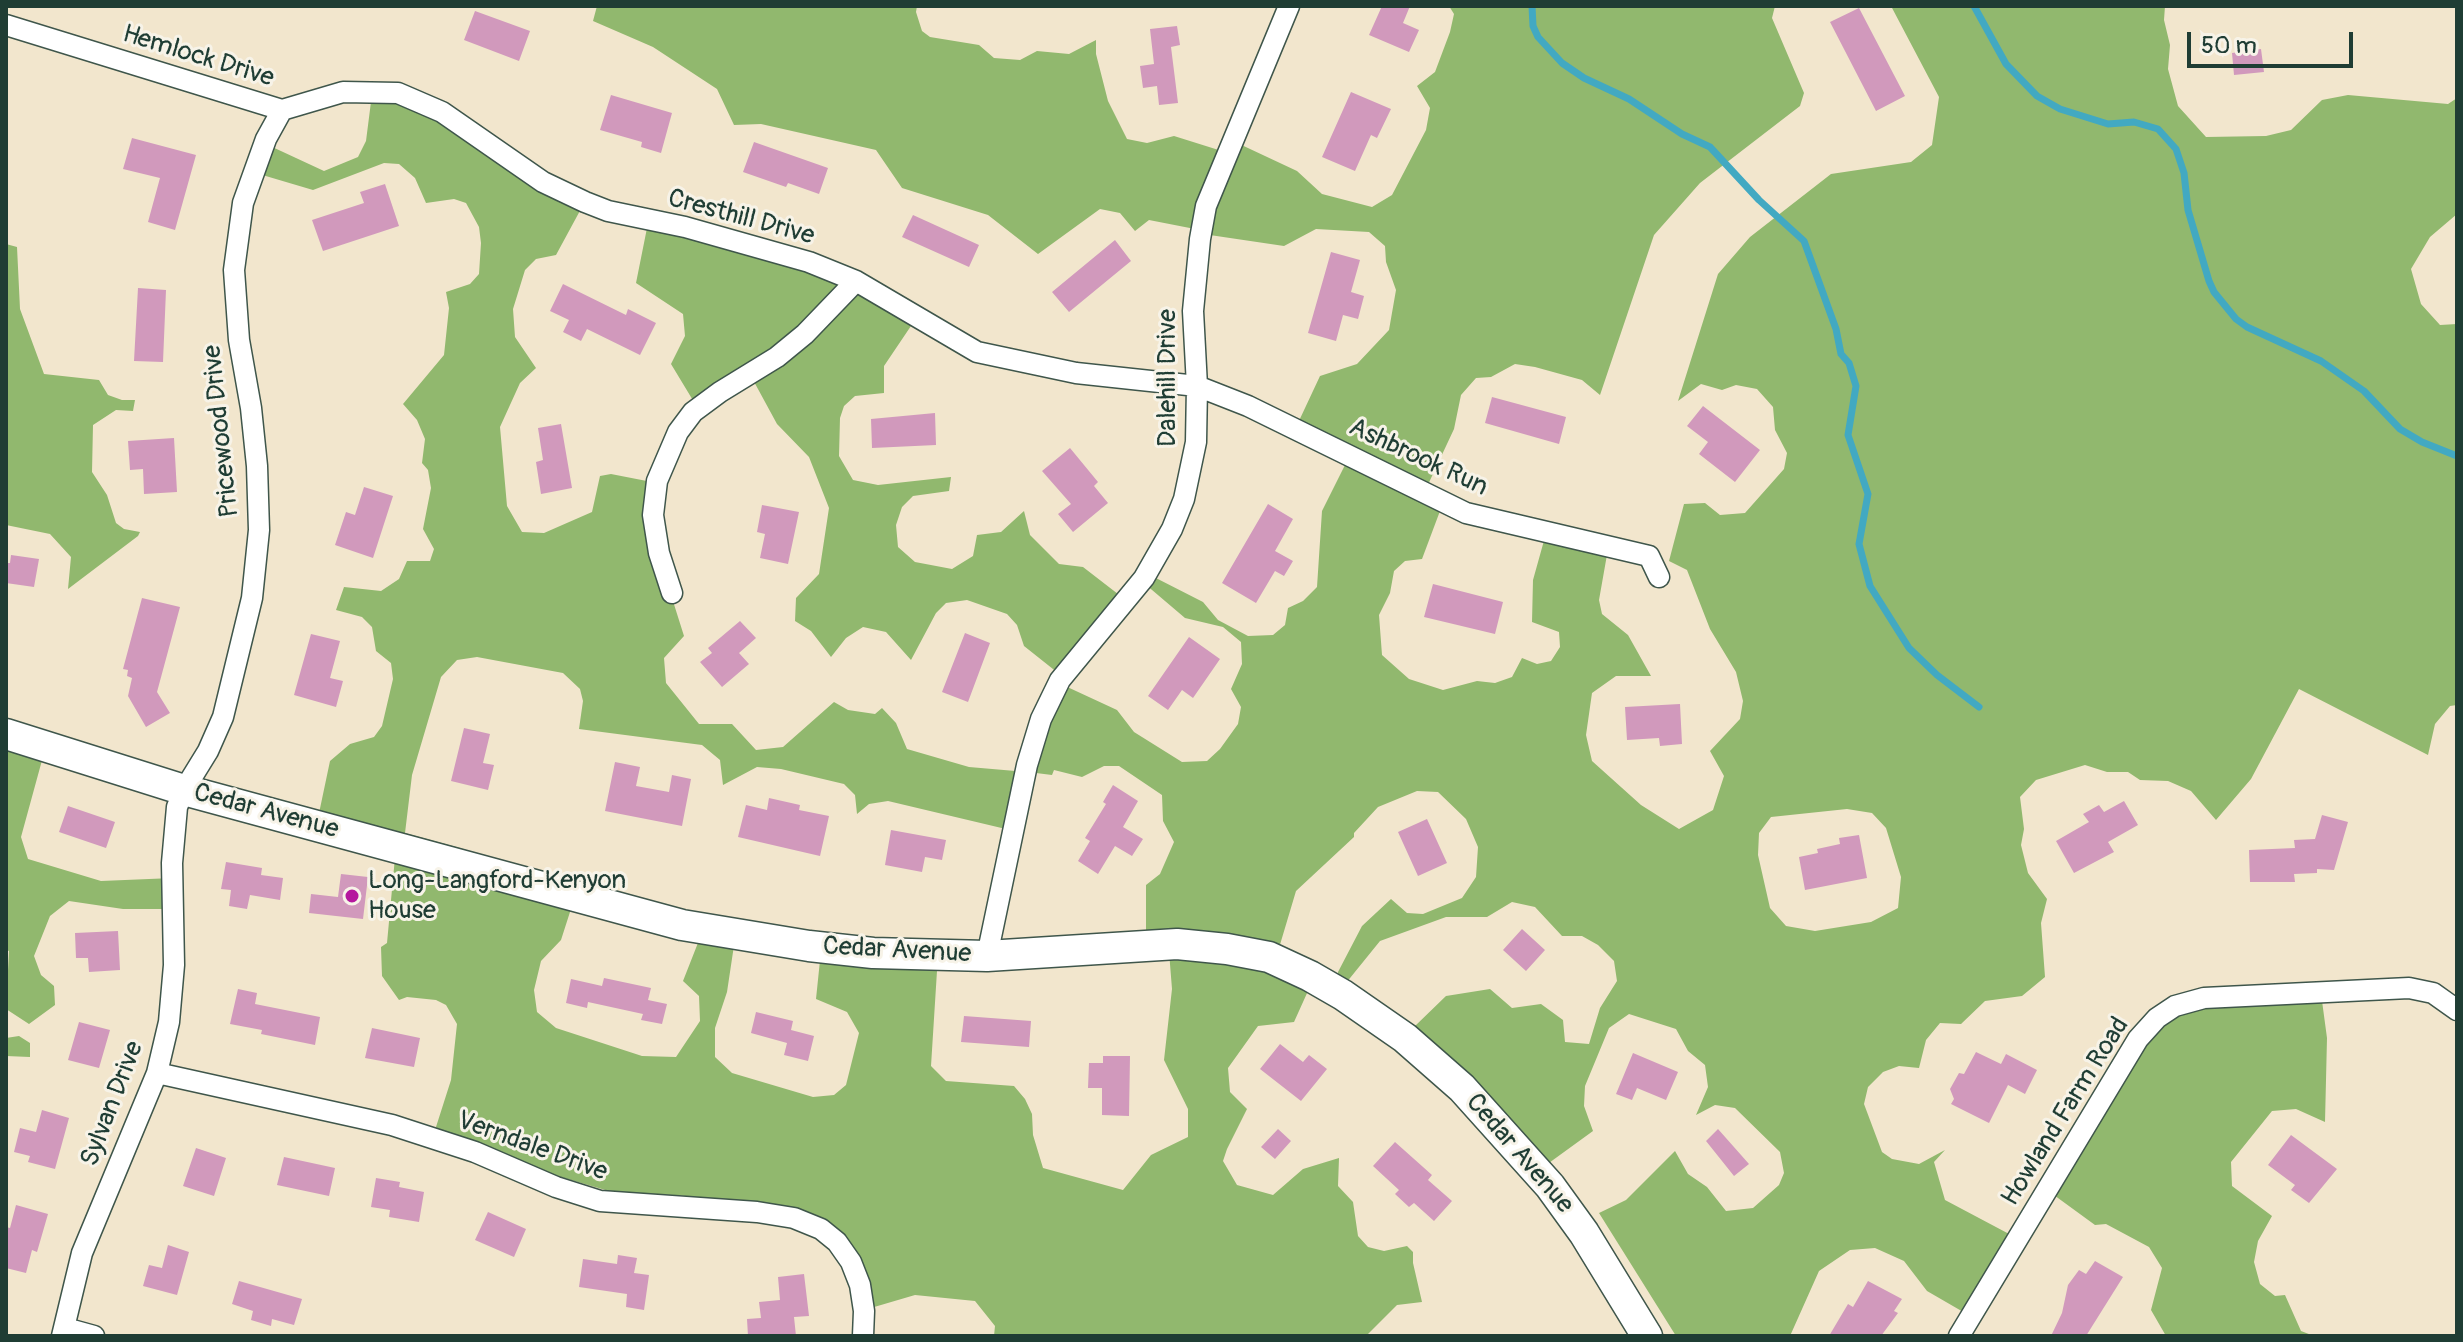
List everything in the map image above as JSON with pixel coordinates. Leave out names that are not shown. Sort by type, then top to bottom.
[{"type":"street","name":"Dalehill Drive","points":[[987,956],[1030,753],[1041,719],[1060,680],[1144,578],[1172,529],[1192,470],[1197,386],[1193,311],[1206,206],[1289,6]]},
{"type":"street","name":"Hemlock Drive","points":[[6,25],[282,110]]},
{"type":"street","name":"Cresthill Drive","points":[[282,110],[343,92],[398,93],[442,112],[543,182],[585,202],[608,211],[685,227],[786,254],[856,281],[977,352],[1076,373],[1197,386]]},
{"type":"street","name":"Pricewood Drive","points":[[184,790],[208,751],[223,717],[252,598],[259,530],[257,466],[239,340],[234,270],[243,203],[266,139],[282,110]]},
{"type":"street","points":[[672,593],[659,553],[653,515],[657,481],[678,432],[693,412],[777,357],[805,334],[856,281]]},
{"type":"street","name":"Ashbrook Run","points":[[1197,386],[1248,406],[1466,513],[1649,556],[1659,577]]},
{"type":"street","name":"Cedar Avenue","points":[[6,734],[184,790],[682,925],[822,947],[899,954],[987,956],[1177,944],[1269,957],[1321,982],[1405,1038],[1462,1088],[1513,1142],[1584,1233],[1647,1336]]},
{"type":"street","name":"Sylvan Drive","points":[[64,1332],[82,1253],[157,1073],[169,1022],[174,965],[172,863],[177,807],[184,790]]},
{"type":"street","name":"Howland Farm Road","points":[[1959,1336],[2138,1039],[2157,1018],[2175,1006],[2204,998],[2409,988],[2433,993],[2457,1010]]},
{"type":"street","name":"Verndale Drive","points":[[157,1073],[392,1125],[475,1152],[566,1191],[600,1201],[757,1212],[794,1218],[821,1229],[837,1242],[851,1262],[860,1285],[864,1311],[863,1336]]},
{"type":"street","points":[[64,1332],[94,1336]]},
{"type":"green space","points":[[597,6],[917,6],[922,31],[930,37],[979,45],[994,58],[1020,60],[1037,51],[1069,54],[1096,40],[1096,54],[1108,101],[1127,139],[1147,143],[1174,136],[1225,152],[1233,141],[1297,171],[1322,194],[1372,207],[1392,195],[1426,130],[1430,108],[1417,86],[1435,72],[1454,14],[1449,6],[1775,6],[1772,18],[1804,93],[1800,106],[1700,183],[1654,235],[1600,395],[1582,380],[1515,364],[1491,377],[1476,378],[1461,395],[1454,429],[1425,491],[1443,503],[1422,559],[1405,561],[1394,571],[1390,593],[1379,615],[1382,655],[1409,679],[1443,690],[1477,681],[1495,683],[1512,677],[1522,658],[1537,664],[1551,661],[1560,647],[1559,632],[1532,622],[1533,580],[1545,537],[1608,549],[1599,600],[1602,614],[1628,635],[1651,676],[1616,676],[1592,693],[1586,735],[1592,761],[1641,805],[1679,829],[1713,810],[1724,776],[1710,751],[1740,719],[1743,701],[1736,672],[1710,629],[1687,570],[1669,561],[1684,504],[1705,503],[1720,515],[1745,513],[1784,469],[1787,453],[1775,430],[1773,407],[1757,389],[1736,385],[1722,390],[1701,384],[1678,401],[1718,274],[1750,237],[1831,174],[1911,162],[1932,145],[1939,97],[1891,6],[2165,6],[2164,20],[2170,45],[2168,69],[2178,106],[2206,137],[2266,136],[2291,130],[2322,100],[2348,95],[2448,104],[2457,98],[2457,214],[2430,237],[2411,269],[2421,304],[2440,325],[2457,324],[2457,705],[2450,706],[2435,724],[2428,755],[2299,689],[2251,779],[2216,820],[2191,791],[2168,781],[2140,780],[2128,772],[2107,772],[2085,765],[2036,780],[2020,797],[2024,829],[2021,845],[2028,873],[2047,899],[2041,923],[2045,977],[2022,996],[1985,1001],[1961,1024],[1940,1023],[1926,1040],[1919,1068],[1899,1066],[1883,1072],[1868,1087],[1864,1104],[1882,1152],[1892,1159],[1919,1164],[1945,1150],[1934,1162],[1945,1200],[2011,1235],[1965,1313],[1927,1291],[1904,1261],[1875,1248],[1850,1250],[1819,1271],[1790,1336],[1676,1336],[1599,1213],[1626,1200],[1675,1151],[1688,1174],[1707,1187],[1726,1211],[1753,1208],[1779,1185],[1784,1173],[1780,1152],[1735,1108],[1715,1105],[1696,1115],[1708,1087],[1705,1065],[1688,1051],[1676,1029],[1629,1014],[1609,1028],[1585,1086],[1584,1106],[1593,1131],[1542,1168],[1411,1034],[1415,1026],[1446,996],[1490,989],[1512,1008],[1541,1004],[1563,1020],[1565,1042],[1589,1044],[1600,1008],[1617,981],[1614,961],[1598,945],[1582,936],[1562,936],[1535,907],[1512,902],[1487,917],[1446,917],[1380,941],[1346,983],[1338,982],[1338,972],[1362,926],[1391,899],[1407,913],[1423,914],[1462,898],[1476,877],[1478,847],[1466,819],[1438,792],[1417,791],[1378,807],[1354,833],[1354,837],[1296,891],[1279,948],[1317,971],[1294,1022],[1258,1026],[1228,1068],[1230,1092],[1247,1109],[1223,1161],[1237,1185],[1273,1195],[1303,1169],[1339,1158],[1338,1186],[1353,1202],[1358,1236],[1368,1247],[1384,1251],[1407,1246],[1413,1252],[1422,1302],[1397,1305],[1366,1336],[994,1336],[995,1326],[975,1301],[915,1295],[864,1310],[816,1218],[796,1208],[676,1195],[619,1194],[537,1170],[439,1134],[436,1127],[451,1080],[457,1024],[446,1005],[436,1000],[407,997],[399,1000],[382,976],[381,947],[387,943],[397,836],[318,818],[330,761],[350,744],[374,737],[382,726],[393,679],[391,663],[376,651],[372,627],[362,617],[336,610],[344,587],[381,591],[399,579],[407,561],[430,561],[434,549],[423,529],[431,488],[428,470],[422,463],[425,439],[417,420],[403,404],[444,355],[449,308],[446,292],[470,284],[479,274],[479,227],[466,203],[454,199],[426,203],[415,178],[399,164],[384,163],[313,190],[259,174],[268,145],[324,171],[358,157],[366,141],[372,94],[410,98],[582,207],[556,255],[536,259],[525,270],[513,309],[515,337],[536,368],[520,383],[500,427],[507,506],[522,532],[544,533],[592,512],[600,476],[611,474],[657,483],[672,598],[684,636],[664,658],[666,683],[699,724],[732,724],[756,750],[783,747],[834,702],[848,710],[875,714],[882,708],[896,723],[907,749],[969,767],[1027,772],[1022,745],[1043,719],[1063,685],[1117,710],[1134,732],[1182,762],[1207,761],[1238,724],[1241,707],[1231,689],[1242,664],[1241,642],[1223,627],[1185,618],[1145,584],[1150,575],[1203,602],[1218,620],[1248,636],[1273,635],[1285,625],[1288,608],[1303,601],[1317,587],[1322,511],[1349,457],[1298,423],[1320,376],[1357,364],[1389,330],[1396,290],[1386,262],[1385,246],[1369,232],[1316,229],[1284,246],[1203,234],[1195,229],[1149,220],[1135,231],[1120,213],[1100,209],[1038,254],[988,215],[902,188],[876,150],[761,124],[734,125],[717,89],[653,47],[593,21]],"holes":[[[477,657],[563,673],[580,689],[583,701],[579,729],[702,745],[720,760],[723,785],[757,767],[781,769],[844,784],[855,795],[857,814],[869,804],[888,801],[1010,830],[1028,772],[1052,775],[1054,770],[1082,777],[1104,766],[1119,766],[1162,795],[1163,821],[1174,842],[1160,874],[1146,885],[1146,936],[1168,939],[1172,989],[1164,1060],[1188,1109],[1188,1137],[1151,1155],[1123,1190],[1043,1168],[1033,1135],[1032,1114],[1014,1086],[946,1081],[931,1066],[938,955],[822,941],[816,999],[847,1012],[859,1033],[846,1085],[834,1095],[813,1097],[732,1073],[715,1057],[715,1028],[727,992],[736,932],[705,925],[683,981],[699,996],[700,1021],[676,1057],[642,1056],[556,1028],[537,1012],[534,990],[541,961],[561,940],[578,887],[405,833],[412,775],[441,677],[457,660]],[[1847,809],[1872,813],[1886,828],[1901,877],[1898,908],[1871,922],[1815,931],[1786,926],[1770,908],[1758,855],[1759,833],[1771,817]]]},
{"type":"green space","points":[[648,223],[773,251],[915,320],[884,366],[884,393],[855,396],[844,406],[840,418],[839,456],[853,480],[878,485],[951,477],[949,491],[913,496],[902,507],[896,525],[898,547],[915,562],[952,569],[973,556],[977,535],[1001,532],[1024,511],[1030,535],[1059,564],[1083,567],[1127,601],[1058,673],[1024,646],[1017,625],[1007,614],[967,600],[946,603],[936,613],[911,660],[886,632],[863,627],[846,638],[831,657],[811,631],[795,621],[796,598],[819,574],[829,508],[809,457],[777,424],[752,378],[697,407],[671,364],[685,336],[683,314],[636,283]]},
{"type":"green space","points":[[6,244],[17,247],[20,309],[44,374],[99,380],[108,395],[135,400],[133,411],[116,410],[93,425],[92,472],[107,495],[116,523],[124,529],[140,532],[68,589],[71,557],[50,534],[6,525]]},
{"type":"green space","points":[[6,727],[47,742],[21,837],[28,859],[101,881],[173,878],[165,909],[123,909],[69,901],[50,916],[34,956],[41,975],[54,986],[55,1005],[29,1024],[6,1009],[9,951],[6,950]]},
{"type":"green space","points":[[2320,986],[2327,1038],[2325,1122],[2296,1109],[2272,1111],[2231,1162],[2232,1186],[2272,1216],[2258,1241],[2254,1262],[2260,1284],[2275,1296],[2285,1295],[2301,1331],[2314,1336],[2166,1336],[2151,1310],[2162,1268],[2149,1247],[2106,1224],[2095,1225],[2047,1190],[2165,1008]]},
{"type":"green space","points":[[19,1036],[30,1043],[30,1057],[6,1056],[6,1038]]},
{"type":"building","points":[[1382,6],[1410,6],[1403,23],[1419,30],[1409,52],[1369,35]]},
{"type":"building","points":[[1859,8],[1905,96],[1876,111],[1830,22]]},
{"type":"building","points":[[475,11],[530,31],[519,61],[464,40]]},
{"type":"building","points":[[1177,26],[1180,45],[1171,47],[1178,103],[1159,105],[1157,86],[1143,88],[1140,66],[1154,64],[1150,29]]},
{"type":"building","points":[[2261,49],[2264,72],[2234,75],[2232,53]]},
{"type":"building","points":[[1351,92],[1391,109],[1377,138],[1371,135],[1355,171],[1322,157]]},
{"type":"building","points":[[611,95],[672,113],[661,153],[641,147],[642,142],[600,130]]},
{"type":"building","points":[[132,138],[196,155],[175,230],[148,222],[160,178],[123,169]]},
{"type":"building","points":[[754,142],[828,168],[819,194],[788,183],[786,187],[743,172]]},
{"type":"building","points":[[385,184],[399,226],[323,251],[312,220],[364,203],[360,192]]},
{"type":"building","points":[[913,215],[979,245],[969,267],[902,237]]},
{"type":"building","points":[[1115,240],[1131,261],[1069,312],[1052,292]]},
{"type":"building","points":[[1331,252],[1360,260],[1351,292],[1364,296],[1358,319],[1343,315],[1336,341],[1308,333]]},
{"type":"building","points":[[563,284],[626,315],[628,309],[656,323],[640,355],[587,329],[581,341],[563,332],[569,320],[550,311]]},
{"type":"building","points":[[138,288],[166,290],[163,362],[134,361]]},
{"type":"building","points":[[1492,397],[1566,417],[1559,444],[1485,423]]},
{"type":"building","points":[[1703,406],[1760,450],[1735,482],[1699,454],[1708,442],[1687,426]]},
{"type":"building","points":[[935,413],[936,445],[872,448],[871,419]]},
{"type":"building","points":[[561,424],[572,488],[541,494],[536,462],[543,460],[538,428]]},
{"type":"building","points":[[174,438],[177,492],[144,494],[143,469],[130,470],[128,441]]},
{"type":"building","points":[[1070,448],[1098,482],[1094,486],[1108,503],[1073,532],[1058,514],[1071,504],[1042,471]]},
{"type":"building","points":[[364,487],[393,496],[373,558],[335,545],[346,512],[355,515]]},
{"type":"building","points":[[1268,504],[1293,519],[1275,551],[1293,561],[1284,576],[1275,571],[1256,603],[1222,583]]},
{"type":"building","points":[[762,505],[799,512],[788,564],[760,558],[765,534],[757,532]]},
{"type":"building","points":[[11,555],[39,559],[34,587],[6,583],[6,563],[10,563]]},
{"type":"building","points":[[1433,584],[1503,602],[1495,634],[1424,617]]},
{"type":"building","points":[[142,598],[180,607],[157,692],[170,713],[146,727],[128,696],[132,678],[127,676],[128,670],[123,669]]},
{"type":"building","points":[[740,621],[756,638],[739,653],[749,664],[722,687],[700,662],[712,653],[708,648]]},
{"type":"building","points":[[965,633],[990,643],[968,702],[942,692]]},
{"type":"building","points":[[311,634],[340,641],[330,678],[343,681],[336,707],[294,695]]},
{"type":"building","points":[[1189,637],[1220,659],[1193,698],[1182,690],[1168,710],[1148,696]]},
{"type":"building","points":[[1680,704],[1682,744],[1660,746],[1659,738],[1627,740],[1625,707]]},
{"type":"building","points":[[464,728],[490,734],[483,763],[494,765],[488,790],[451,781]]},
{"type":"building","points":[[615,762],[640,767],[636,786],[669,792],[672,775],[691,779],[682,826],[605,811]]},
{"type":"building","points":[[1113,785],[1138,801],[1123,827],[1143,839],[1132,856],[1115,846],[1098,874],[1078,861],[1090,841],[1085,838],[1106,804],[1103,802]]},
{"type":"building","points":[[769,798],[800,805],[799,810],[829,816],[820,856],[738,837],[746,805],[767,810]]},
{"type":"building","points":[[2124,801],[2138,825],[2108,842],[2114,852],[2074,873],[2056,841],[2089,822],[2083,814],[2099,805],[2104,812]]},
{"type":"building","points":[[68,806],[115,822],[106,848],[59,832]]},
{"type":"building","points":[[2322,815],[2348,822],[2334,870],[2317,869],[2317,873],[2294,874],[2295,882],[2250,882],[2249,850],[2295,848],[2294,840],[2315,839]]},
{"type":"building","points":[[1427,819],[1447,863],[1418,876],[1398,832]]},
{"type":"building","points":[[891,830],[946,840],[942,860],[925,857],[922,872],[885,865]]},
{"type":"building","points":[[1859,835],[1867,878],[1805,890],[1799,857],[1840,844],[1839,838]]},
{"type":"building","points":[[226,862],[262,868],[261,875],[283,878],[280,900],[250,895],[247,909],[229,906],[231,890],[221,889]]},
{"type":"building","name":"Long-Langford-Kenyon House","points":[[341,874],[368,877],[363,919],[309,913],[311,894],[338,897]]},
{"type":"building","points":[[1522,929],[1545,950],[1526,971],[1503,950]]},
{"type":"building","points":[[118,931],[120,970],[89,972],[88,958],[76,958],[75,933]]},
{"type":"building","points":[[604,978],[651,988],[648,1000],[667,1004],[662,1024],[641,1020],[643,1014],[588,1002],[587,1008],[566,1003],[571,979],[602,986]]},
{"type":"building","points":[[238,989],[257,993],[255,1004],[320,1017],[315,1045],[230,1024]]},
{"type":"building","points":[[756,1012],[793,1021],[791,1030],[814,1036],[808,1061],[784,1055],[787,1043],[751,1033]]},
{"type":"building","points":[[964,1016],[1031,1021],[1029,1047],[961,1042]]},
{"type":"building","points":[[79,1022],[110,1030],[99,1068],[68,1060]]},
{"type":"building","points":[[372,1028],[420,1038],[414,1067],[365,1058]]},
{"type":"building","points":[[1280,1044],[1303,1062],[1309,1055],[1327,1069],[1301,1101],[1260,1069]]},
{"type":"building","points":[[1976,1052],[2001,1064],[2006,1054],[2037,1070],[2025,1094],[2008,1085],[1989,1123],[1951,1104],[1954,1099],[1950,1089],[1959,1073],[1964,1074]]},
{"type":"building","points":[[1633,1053],[1678,1072],[1666,1100],[1637,1088],[1632,1100],[1616,1094]]},
{"type":"building","points":[[1103,1056],[1130,1056],[1129,1116],[1102,1115],[1102,1088],[1088,1088],[1089,1063],[1103,1063]]},
{"type":"building","points":[[42,1110],[69,1118],[55,1169],[28,1162],[30,1156],[14,1152],[20,1128],[36,1132]]},
{"type":"building","points":[[1278,1129],[1291,1141],[1275,1159],[1261,1147]]},
{"type":"building","points":[[1718,1129],[1749,1164],[1734,1176],[1706,1141]]},
{"type":"building","points":[[2291,1135],[2337,1169],[2309,1203],[2291,1190],[2295,1185],[2268,1165]]},
{"type":"building","points":[[1395,1142],[1432,1175],[1428,1180],[1452,1201],[1434,1221],[1414,1203],[1409,1207],[1395,1194],[1399,1190],[1373,1166]]},
{"type":"building","points":[[196,1148],[226,1158],[214,1196],[183,1186]]},
{"type":"building","points":[[284,1157],[335,1168],[329,1196],[277,1185]]},
{"type":"building","points":[[376,1178],[400,1182],[399,1187],[424,1192],[419,1222],[389,1217],[390,1210],[371,1207]]},
{"type":"building","points":[[16,1205],[48,1214],[37,1252],[32,1250],[26,1273],[6,1268],[6,1227],[10,1228]]},
{"type":"building","points":[[488,1212],[526,1229],[514,1257],[475,1240]]},
{"type":"building","points":[[168,1245],[189,1252],[177,1295],[143,1286],[149,1265],[162,1268]]},
{"type":"building","points":[[618,1255],[637,1258],[634,1273],[649,1275],[644,1310],[626,1307],[627,1294],[579,1287],[583,1259],[617,1264]]},
{"type":"building","points":[[2095,1261],[2123,1277],[2086,1336],[2051,1336],[2062,1313],[2068,1285],[2079,1270],[2086,1274]]},
{"type":"building","points":[[804,1274],[809,1316],[794,1317],[796,1336],[748,1336],[747,1319],[761,1318],[759,1302],[780,1300],[778,1277]]},
{"type":"building","points":[[239,1281],[302,1299],[294,1325],[272,1319],[271,1326],[251,1320],[253,1311],[232,1304]]},
{"type":"building","points":[[1868,1281],[1902,1299],[1894,1311],[1898,1313],[1881,1336],[1829,1336],[1848,1304],[1853,1307]]},
{"type":"waterway","points":[[1532,6],[1533,26],[1538,37],[1562,63],[1584,78],[1629,99],[1682,134],[1710,147],[1759,200],[1804,241],[1836,329],[1841,354],[1849,363],[1856,386],[1848,435],[1868,494],[1859,544],[1870,586],[1909,648],[1937,675],[1979,707]]},
{"type":"waterway","points":[[1974,6],[2006,64],[2037,96],[2060,109],[2108,124],[2134,122],[2158,129],[2176,149],[2184,173],[2188,210],[2209,281],[2236,319],[2321,361],[2364,391],[2400,429],[2457,456]]},
{"type":"place","name":"Long-Langford-Kenyon House","points":[[352,896]]}]
